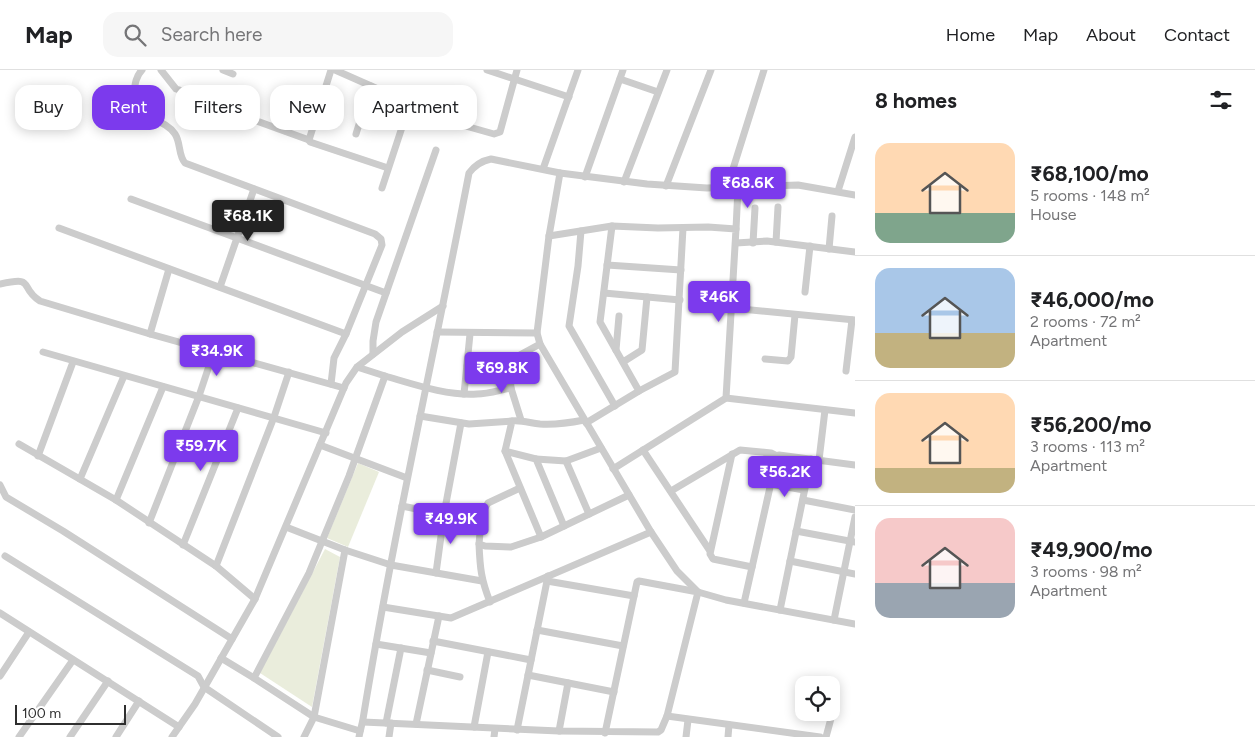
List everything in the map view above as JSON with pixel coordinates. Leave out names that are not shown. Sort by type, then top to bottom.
[{"type":"street","points":[[142,70],[137,76],[135,86],[136,106],[143,115],[166,125],[175,134],[185,163],[378,236],[382,245],[346,334],[334,358],[330,384]]},
{"type":"street","points":[[161,70],[172,86],[181,91],[218,101],[243,116],[309,140],[312,144],[388,168]]},
{"type":"street","points":[[223,70],[233,74]]},
{"type":"street","points":[[309,140],[336,70],[369,85]]},
{"type":"street","points":[[487,70],[569,97]]},
{"type":"street","points":[[477,128],[497,134],[500,132],[517,70]]},
{"type":"street","points":[[543,169],[578,70]]},
{"type":"street","points":[[585,177],[623,70]]},
{"type":"street","points":[[624,182],[667,70]]},
{"type":"street","points":[[666,186],[711,70]]},
{"type":"street","points":[[728,188],[764,70]]},
{"type":"street","points":[[620,79],[658,92]]},
{"type":"street","points":[[356,134],[357,130]]},
{"type":"street","points":[[382,188],[401,130]]},
{"type":"street","points":[[838,192],[855,136]]},
{"type":"street","points":[[374,354],[374,330],[436,150]]},
{"type":"street","points":[[221,658],[314,717],[359,734],[363,722],[402,506],[469,173],[482,161],[491,159],[585,177],[666,186],[738,188],[798,185],[855,195]]},
{"type":"street","points":[[560,173],[549,236],[537,333],[540,344],[651,532],[677,571],[698,592]]},
{"type":"street","points":[[726,398],[738,188]]},
{"type":"street","points":[[220,287],[254,189]]},
{"type":"street","points":[[131,199],[386,293]]},
{"type":"street","points":[[776,242],[778,207]]},
{"type":"street","points":[[753,243],[755,208]]},
{"type":"street","points":[[829,249],[832,216]]},
{"type":"street","points":[[549,236],[612,226],[736,229]]},
{"type":"street","points":[[612,226],[600,322],[639,391]]},
{"type":"street","points":[[59,228],[346,334]]},
{"type":"street","points":[[420,416],[469,424],[521,420],[539,424],[585,422],[675,372],[683,228]]},
{"type":"street","points":[[580,231],[578,266],[568,326],[615,406]]},
{"type":"street","points":[[736,243],[776,242],[855,252]]},
{"type":"street","points":[[805,292],[810,246]]},
{"type":"street","points":[[607,265],[681,270]]},
{"type":"street","points":[[150,334],[169,269]]},
{"type":"street","points":[[0,284],[22,280],[40,301],[344,388]]},
{"type":"street","points":[[604,293],[680,300]]},
{"type":"street","points":[[622,362],[642,350],[647,297]]},
{"type":"street","points":[[174,736],[255,599],[344,388],[357,366],[402,332],[443,306]]},
{"type":"street","points":[[731,308],[854,320],[846,372]]},
{"type":"street","points":[[765,359],[788,361],[791,357],[795,315]]},
{"type":"street","points":[[616,350],[619,316]]},
{"type":"street","points":[[437,332],[470,334],[537,333]]},
{"type":"street","points":[[464,394],[470,334]]},
{"type":"street","points":[[468,366],[493,366],[509,362],[540,344]]},
{"type":"street","points":[[150,523],[199,396],[214,350]]},
{"type":"street","points":[[43,352],[326,433]]},
{"type":"street","points":[[38,456],[73,362]]},
{"type":"street","points":[[509,362],[511,388],[521,420]]},
{"type":"street","points":[[357,366],[426,388],[464,394],[479,394],[511,388]]},
{"type":"street","points":[[216,566],[274,417],[289,372]]},
{"type":"street","points":[[80,479],[124,376]]},
{"type":"street","points":[[254,678],[309,573],[356,458],[385,376]]},
{"type":"street","points":[[116,500],[163,387]]},
{"type":"street","points":[[614,469],[726,398],[855,413]]},
{"type":"street","points":[[183,545],[238,408]]},
{"type":"street","points":[[820,460],[825,410]]},
{"type":"street","points":[[512,421],[505,451],[540,537]]},
{"type":"street","points":[[436,573],[444,514],[461,423]]},
{"type":"street","points":[[19,444],[116,500],[216,566],[255,599]]},
{"type":"street","points":[[320,445],[408,478]]},
{"type":"street","points":[[505,451],[536,459],[566,461],[601,448]]},
{"type":"street","points":[[671,491],[743,449],[772,453],[777,456],[855,465]]},
{"type":"street","points":[[643,450],[710,551],[713,559],[752,568]]},
{"type":"street","points":[[710,551],[732,454]]},
{"type":"street","points":[[744,603],[777,456]]},
{"type":"street","points":[[536,459],[564,526]]},
{"type":"street","points":[[780,610],[811,459]]},
{"type":"street","points":[[566,461],[588,514]]},
{"type":"street","points":[[770,484],[804,490]]},
{"type":"street","points":[[0,485],[6,497],[63,531],[232,639]]},
{"type":"street","points":[[490,602],[480,570],[479,544],[483,511],[488,503],[520,488]]},
{"type":"street","points":[[479,544],[504,548],[540,537],[629,495]]},
{"type":"street","points":[[802,500],[855,510]]},
{"type":"street","points":[[402,506],[481,522]]},
{"type":"street","points":[[834,620],[844,572],[853,541],[855,517]]},
{"type":"street","points":[[286,527],[345,550],[391,565],[482,581]]},
{"type":"street","points":[[796,531],[853,541]]},
{"type":"street","points":[[383,607],[451,618],[548,579],[651,532]]},
{"type":"street","points":[[304,737],[314,717],[345,550]]},
{"type":"street","points":[[5,556],[198,676],[204,688],[278,737]]},
{"type":"street","points":[[790,561],[855,574]]},
{"type":"street","points":[[548,579],[634,596]]},
{"type":"street","points":[[517,730],[548,579]]},
{"type":"street","points":[[605,733],[637,582],[639,581],[855,624]]},
{"type":"street","points":[[363,722],[605,733],[658,732],[662,730],[667,716],[698,592]]},
{"type":"street","points":[[0,613],[179,727]]},
{"type":"street","points":[[416,724],[439,616]]},
{"type":"street","points":[[537,630],[623,646]]},
{"type":"street","points":[[0,676],[29,632]]},
{"type":"street","points":[[433,641],[531,660]]},
{"type":"street","points":[[376,644],[431,653]]},
{"type":"street","points":[[389,737],[389,723],[400,648]]},
{"type":"street","points":[[474,728],[488,652]]},
{"type":"street","points":[[19,737],[73,660]]},
{"type":"street","points":[[427,670],[460,677]]},
{"type":"street","points":[[528,675],[614,692]]},
{"type":"street","points":[[70,737],[108,682]]},
{"type":"street","points":[[559,731],[568,683]]},
{"type":"street","points":[[116,737],[139,701]]},
{"type":"street","points":[[667,716],[820,737]]},
{"type":"street","points":[[686,737],[688,720]]},
{"type":"street","points":[[826,737],[830,721]]},
{"type":"street","points":[[728,737],[729,725]]},
{"type":"street","points":[[494,737],[495,728]]},
{"type":"green space","points":[[358,463],[379,472],[348,547],[327,538]]},
{"type":"green space","points":[[325,549],[340,557],[312,707],[260,673]]}]
